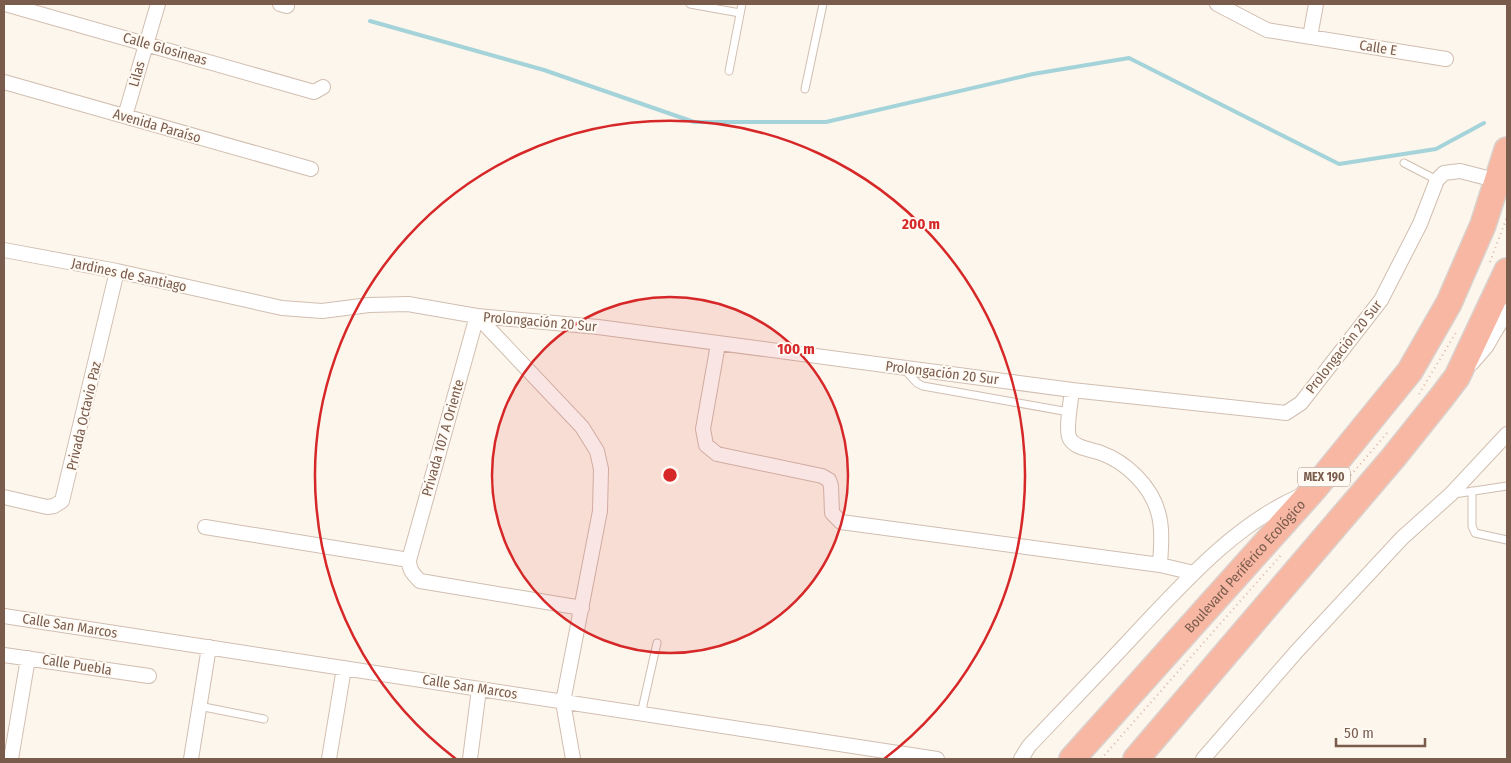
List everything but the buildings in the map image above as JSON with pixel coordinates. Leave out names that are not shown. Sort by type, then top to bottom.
[{"type":"highway","name":"Boulevard Periférico Ecológico","points":[[1072,759],[1314,489],[1410,371],[1449,303],[1483,225],[1499,181],[1507,150]]},
{"type":"highway","name":"MEX 190","points":[[1136,759],[1394,458],[1457,377],[1507,272]]},
{"type":"street","name":"Calle Glosineas","points":[[5,4],[314,92],[324,88]]},
{"type":"street","name":"Lilas","points":[[125,116],[158,4]]},
{"type":"street","name":"Calle E","points":[[1217,4],[1267,30],[1446,59]]},
{"type":"street","points":[[1310,37],[1316,4]]},
{"type":"street","name":"Avenida Paraíso","points":[[4,82],[311,169]]},
{"type":"street","points":[[1437,180],[1444,173],[1460,171],[1499,181]]},
{"type":"street","name":"Prolongación 20 Sur","points":[[254,303],[282,308],[322,311],[369,305],[408,304],[477,316],[598,327],[1072,390],[1286,413],[1300,403],[1381,300],[1420,224],[1437,180]]},
{"type":"street","name":"Jardines de Santiago","points":[[4,250],[117,271],[254,303]]},
{"type":"street","name":"Privada Octavio Paz","points":[[4,498],[47,507],[54,506],[62,501],[117,271]]},
{"type":"street","points":[[1457,377],[1470,366],[1486,347],[1507,311]]},
{"type":"street","points":[[477,316],[582,427],[597,451],[602,484],[601,504],[563,702],[573,759]]},
{"type":"street","name":"Privada 107 A Oriente","points":[[409,560],[477,316]]},
{"type":"street","points":[[718,344],[703,429],[706,445],[717,454],[822,476],[829,480],[832,513],[841,522],[1160,565],[1194,573]]},
{"type":"street","points":[[1072,390],[1068,435],[1070,440],[1076,445],[1112,457],[1122,464],[1133,474],[1155,501],[1159,513],[1161,531],[1160,565]]},
{"type":"street","points":[[1203,759],[1297,651],[1402,538],[1451,494],[1507,434]]},
{"type":"street","points":[[1021,759],[1029,746],[1194,573],[1278,505],[1314,489]]},
{"type":"street","points":[[205,527],[409,560],[412,574],[420,581],[582,608]]},
{"type":"street","name":"Calle San Marcos","points":[[4,616],[641,714],[887,756],[937,759]]},
{"type":"street","points":[[191,759],[209,647]]},
{"type":"street","name":"Calle Puebla","points":[[4,655],[150,676]]},
{"type":"street","points":[[11,759],[28,658]]},
{"type":"street","points":[[329,759],[344,668]]},
{"type":"street","points":[[470,759],[479,689]]},
{"type":"lane","points":[[690,4],[740,12]]},
{"type":"lane","points":[[729,72],[742,4]]},
{"type":"lane","points":[[805,89],[823,4]]},
{"type":"lane","points":[[1404,163],[1437,180]]},
{"type":"lane","points":[[903,368],[917,383],[923,386],[1070,412]]},
{"type":"lane","points":[[1451,494],[1507,486]]},
{"type":"lane","points":[[1472,491],[1472,526],[1475,532],[1507,540]]},
{"type":"lane","points":[[641,714],[657,643]]},
{"type":"lane","points":[[200,706],[264,719]]},
{"type":"waterway","points":[[370,21],[544,70],[694,122],[826,122],[1033,74],[1129,58],[1339,164],[1436,149],[1484,123]]}]
